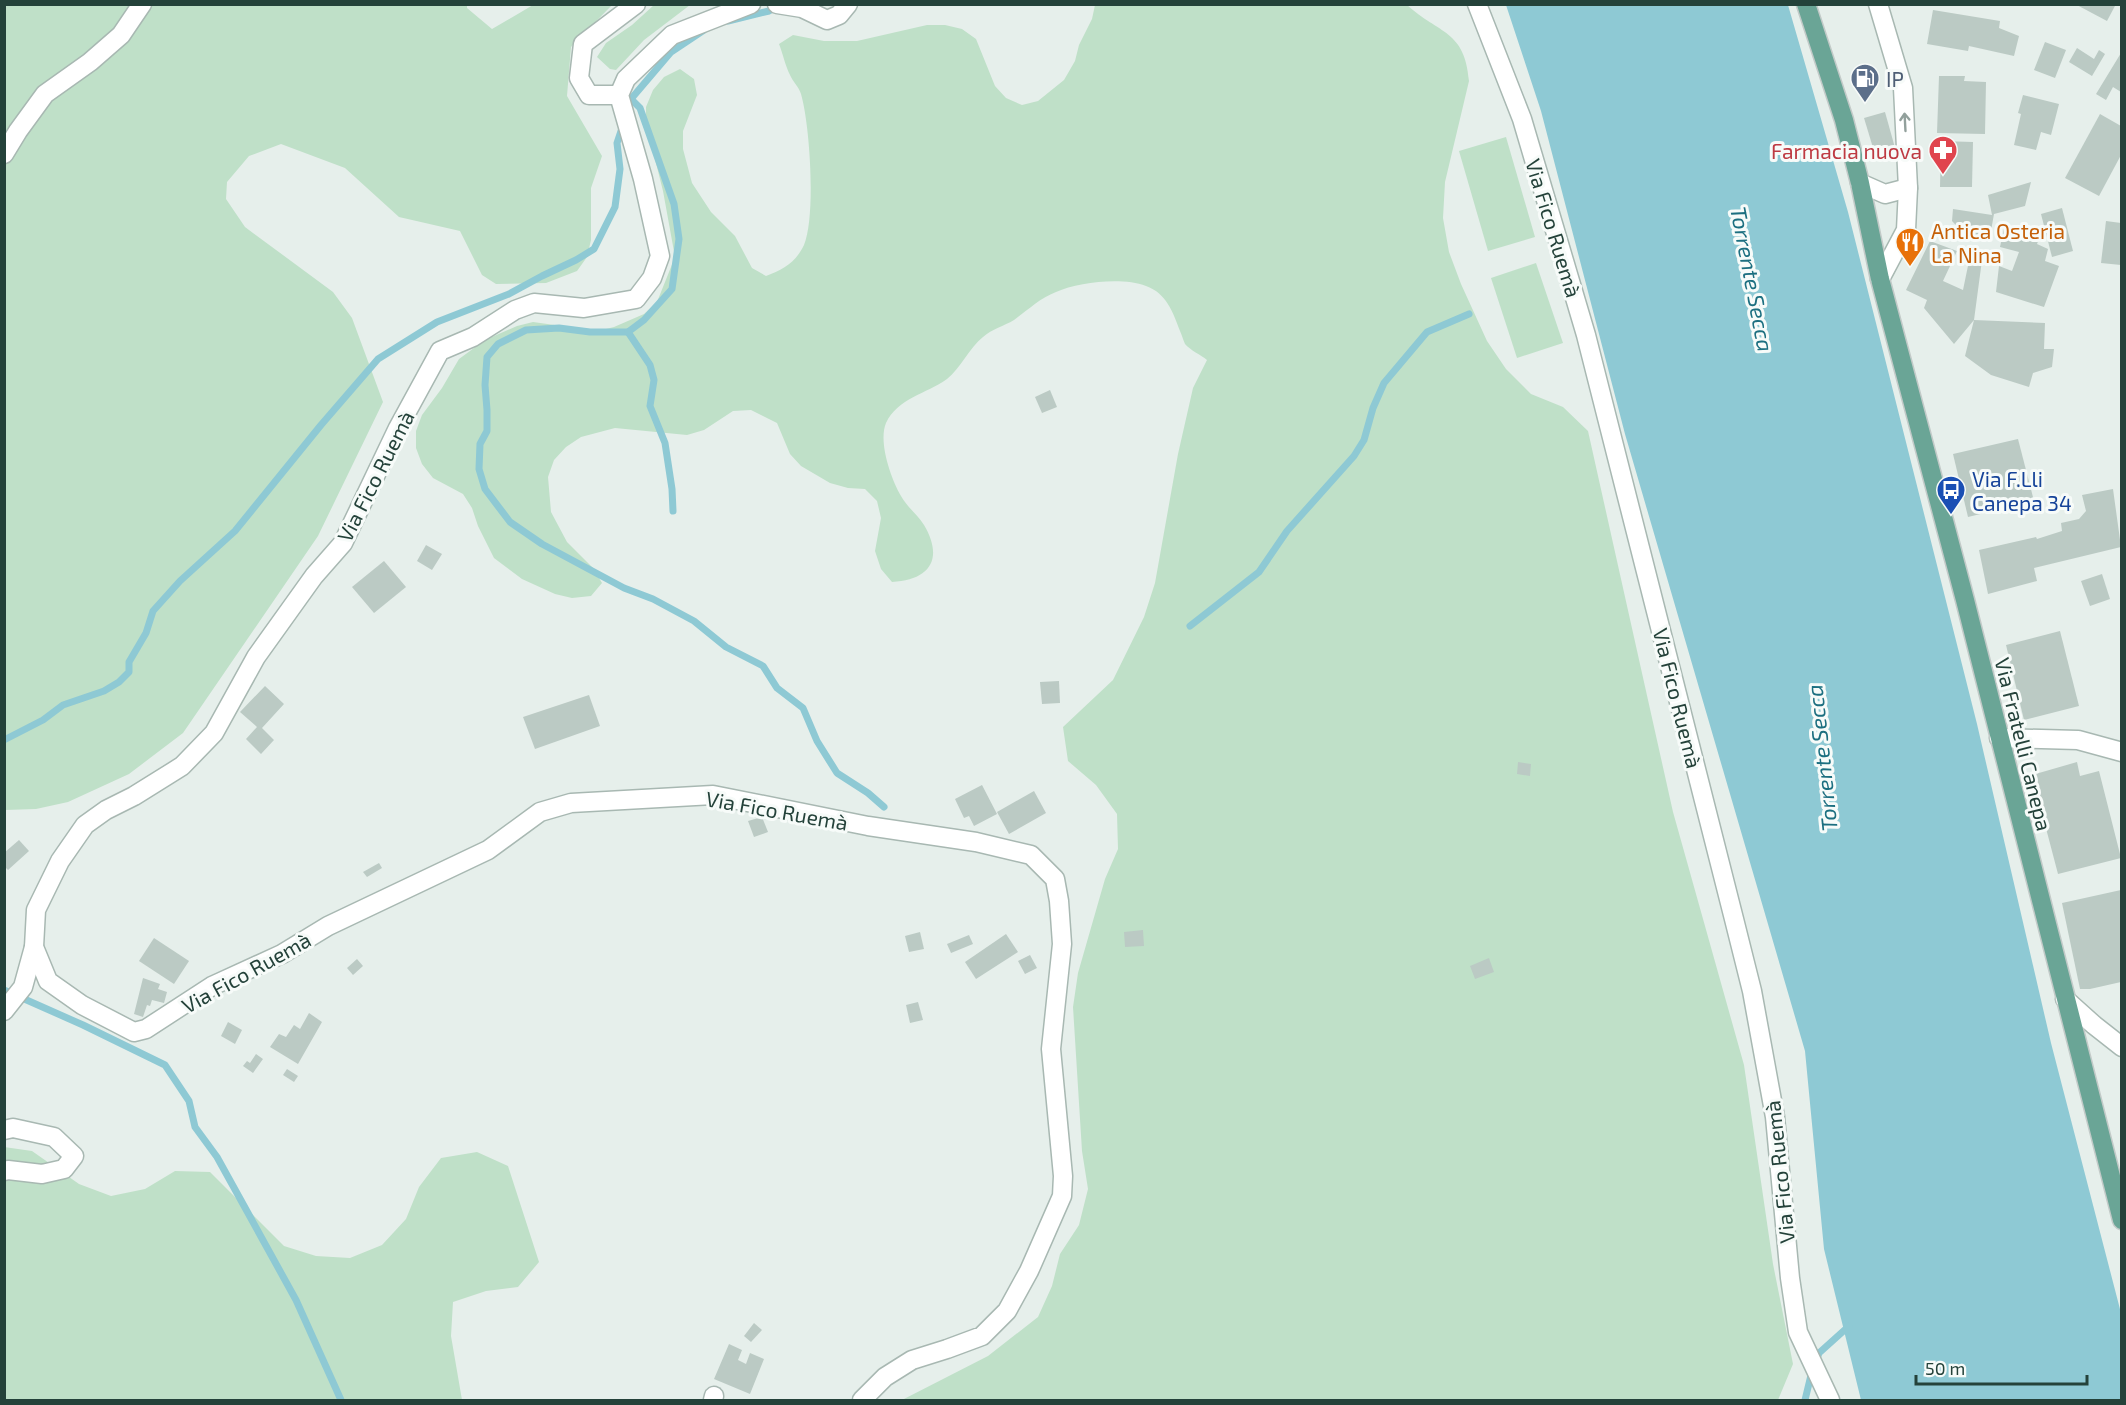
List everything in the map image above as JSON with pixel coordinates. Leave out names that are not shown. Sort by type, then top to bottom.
[{"type":"main road","name":"Via Fratelli Canepa","points":[[1806,4],[1844,120],[1880,279],[2121,1220]]},
{"type":"street","points":[[4,154],[45,94],[90,62],[113,42],[142,4]]},
{"type":"street","points":[[636,4],[583,44],[579,78],[589,94],[619,95],[626,79],[672,35],[751,4]]},
{"type":"street","points":[[777,4],[802,8],[827,20],[839,15],[848,4]]},
{"type":"street","name":"Via Fico Ruemà","points":[[1477,4],[1522,119],[1586,335],[1734,919],[1752,991],[1775,1117],[1790,1278],[1798,1332],[1830,1401]]},
{"type":"street","points":[[1878,4],[1903,88],[1908,188],[1906,230],[1880,279]]},
{"type":"street","name":"Via Fico Ruemà","points":[[619,95],[643,179],[660,256],[651,278],[636,299],[584,308],[534,303],[515,310],[473,337],[440,351],[398,428],[343,543],[315,576],[256,657],[214,733],[182,766],[134,796],[106,810],[85,825],[60,861],[36,910],[34,947],[48,981],[81,1005],[134,1032],[146,1029],[212,986],[282,954],[328,926],[488,850],[540,812],[571,803],[713,795],[1031,855],[1055,879],[1059,901],[1062,944],[1052,1048],[1063,1176],[1062,1196],[1029,1271],[1006,1311],[982,1336],[912,1360],[885,1377],[862,1401]]},
{"type":"street","points":[[1860,183],[1885,194],[1908,188]]},
{"type":"street","points":[[1999,738],[2078,740],[2121,752]]},
{"type":"street","points":[[4,1011],[23,987],[34,947]]},
{"type":"street","points":[[2065,999],[2121,1047]]},
{"type":"street","points":[[4,1130],[13,1128],[54,1137],[74,1156],[64,1169],[42,1174],[8,1170],[4,1172]]},
{"type":"green space","points":[[4,5],[467,5],[467,8],[492,29],[533,5],[612,5],[571,47],[567,96],[602,156],[591,188],[591,240],[587,257],[577,271],[546,283],[496,284],[482,275],[460,231],[399,217],[345,168],[281,144],[249,156],[227,182],[226,199],[245,227],[333,292],[352,318],[383,402],[318,536],[183,733],[129,774],[68,802],[36,809],[5,810]]},
{"type":"green space","points":[[654,5],[690,5],[644,40],[616,70],[610,69],[597,57],[606,43],[632,25]]},
{"type":"green space","points":[[1095,5],[1407,5],[1448,35],[1462,52],[1469,81],[1445,182],[1443,218],[1449,252],[1487,341],[1506,369],[1531,394],[1563,407],[1588,431],[1673,812],[1744,1065],[1773,1264],[1793,1364],[1778,1400],[902,1400],[988,1356],[1038,1317],[1052,1286],[1060,1254],[1079,1225],[1088,1189],[1082,1151],[1073,1007],[1078,973],[1105,879],[1118,849],[1117,814],[1096,785],[1068,761],[1063,727],[1113,680],[1144,617],[1155,583],[1178,454],[1193,388],[1207,360],[1185,344],[1175,317],[1159,293],[1136,283],[1113,281],[1076,286],[1050,295],[1014,320],[987,334],[973,347],[947,379],[905,402],[891,415],[884,431],[885,450],[890,470],[903,500],[924,525],[933,548],[930,566],[916,577],[905,580],[892,582],[881,569],[875,551],[881,518],[877,501],[865,489],[848,488],[830,483],[801,466],[790,454],[777,423],[751,410],[733,411],[704,430],[687,435],[615,428],[581,437],[566,447],[554,460],[548,477],[551,512],[567,542],[593,568],[602,583],[591,596],[572,598],[555,594],[522,579],[494,558],[472,508],[463,494],[433,478],[422,464],[416,448],[416,431],[422,415],[442,388],[459,359],[485,340],[517,326],[533,322],[598,331],[644,314],[657,302],[675,257],[663,191],[646,123],[646,107],[653,90],[664,77],[680,69],[694,79],[697,95],[683,131],[683,149],[692,183],[711,212],[735,236],[752,268],[766,276],[788,265],[801,251],[808,231],[810,214],[809,148],[804,108],[800,91],[791,78],[779,44],[793,35],[824,41],[857,41],[927,25],[945,25],[962,29],[976,39],[995,86],[1006,98],[1022,105],[1038,101],[1064,80],[1075,61],[1079,45],[1092,19]]},
{"type":"green space","points":[[1506,137],[1535,237],[1488,251],[1459,151]]},
{"type":"green space","points":[[1536,263],[1563,343],[1517,358],[1491,278]]},
{"type":"green space","points":[[4,1147],[32,1151],[79,1184],[111,1196],[145,1189],[175,1171],[210,1172],[284,1246],[316,1256],[350,1258],[382,1245],[406,1219],[419,1187],[441,1158],[477,1152],[508,1166],[539,1262],[518,1287],[486,1291],[453,1302],[451,1336],[462,1400],[5,1400]]},
{"type":"water","name":"Torrente Secca","points":[[1506,5],[1788,5],[1848,212],[1977,724],[2051,1043],[2121,1313],[2121,1400],[1861,1400],[1824,1249],[1805,1051],[1625,434],[1541,111]]},
{"type":"building","points":[[2075,4],[2116,4],[2107,21]]},
{"type":"building","points":[[1933,10],[2000,21],[1999,28],[2019,36],[2014,56],[1969,46],[1968,51],[1927,44]]},
{"type":"building","points":[[2045,42],[2066,50],[2055,78],[2034,70]]},
{"type":"building","points":[[2077,48],[2094,59],[2099,50],[2105,54],[2092,76],[2069,62]]},
{"type":"building","points":[[2121,53],[2121,92],[2113,87],[2106,100],[2096,94]]},
{"type":"building","points":[[1939,76],[1965,76],[1964,81],[1986,82],[1985,134],[1937,133]]},
{"type":"building","points":[[1870,77],[1874,92],[1865,95],[1861,80]]},
{"type":"building","points":[[2023,95],[2059,104],[2051,135],[2041,132],[2036,150],[2014,145]]},
{"type":"building","points":[[1885,112],[1897,155],[1877,161],[1864,118]]},
{"type":"building","points":[[2100,114],[2121,126],[2121,155],[2099,196],[2065,178]]},
{"type":"building","points":[[1941,141],[1973,142],[1972,187],[1940,187]]},
{"type":"building","points":[[2031,182],[2025,206],[1994,214],[1989,242],[1967,237],[1952,221],[1953,209],[1992,215],[1988,195]]},
{"type":"building","points":[[2062,208],[2073,251],[2052,257],[2041,214]]},
{"type":"building","points":[[2106,221],[2121,223],[2121,265],[2101,263]]},
{"type":"building","points":[[2004,228],[2041,234],[2037,244],[2048,249],[2045,261],[2059,266],[2044,307],[1996,292],[1999,266],[2012,271],[2019,252],[2000,247]]},
{"type":"building","points":[[1930,241],[1957,251],[1943,281],[1963,290],[1970,256],[1982,260],[1974,320],[1954,344],[1924,308],[1927,300],[1906,290]]},
{"type":"building","points":[[1974,320],[2045,323],[2044,349],[2054,349],[2052,367],[2033,373],[2029,387],[1991,375],[1965,356]]},
{"type":"building","points":[[1050,390],[1057,407],[1042,413],[1035,397]]},
{"type":"building","points":[[2018,439],[2034,501],[1968,517],[1953,454]]},
{"type":"building","points":[[2113,489],[2121,547],[2034,568],[2037,581],[1988,594],[1979,550],[2036,537],[2037,539],[2062,531],[2061,523],[2079,519],[2086,511],[2082,495]]},
{"type":"building","points":[[426,545],[442,554],[432,570],[417,561]]},
{"type":"building","points":[[384,561],[406,587],[374,613],[352,587]]},
{"type":"building","points":[[2102,574],[2110,599],[2090,606],[2081,581]]},
{"type":"building","points":[[2060,631],[2079,706],[2024,720],[2006,645]]},
{"type":"building","points":[[1059,681],[1060,703],[1042,704],[1040,682]]},
{"type":"building","points":[[265,686],[284,704],[262,728],[274,740],[261,754],[246,739],[257,727],[240,712]]},
{"type":"building","points":[[589,695],[600,726],[535,749],[523,717]]},
{"type":"building","points":[[1518,762],[1531,764],[1530,776],[1517,774]]},
{"type":"building","points":[[2077,762],[2080,776],[2099,771],[2121,858],[2058,874],[2032,775]]},
{"type":"building","points":[[982,785],[997,814],[974,826],[969,816],[964,818],[955,799]]},
{"type":"building","points":[[1034,791],[1046,813],[1009,834],[997,812]]},
{"type":"building","points":[[762,817],[768,832],[754,837],[748,821]]},
{"type":"building","points":[[19,840],[29,851],[8,870],[4,866],[4,853]]},
{"type":"building","points":[[379,863],[382,868],[367,877],[363,872]]},
{"type":"building","points":[[2121,890],[2121,982],[2080,989],[2062,903]]},
{"type":"building","points":[[1143,930],[1144,946],[1125,947],[1124,932]]},
{"type":"building","points":[[920,932],[924,949],[909,952],[905,936]]},
{"type":"building","points":[[1006,934],[1018,952],[976,979],[965,962]]},
{"type":"building","points":[[969,935],[973,944],[951,953],[947,944]]},
{"type":"building","points":[[154,938],[189,961],[174,984],[139,961]]},
{"type":"building","points":[[1030,955],[1037,968],[1025,974],[1018,961]]},
{"type":"building","points":[[1489,958],[1494,972],[1475,979],[1470,966]]},
{"type":"building","points":[[357,959],[363,966],[353,975],[347,968]]},
{"type":"building","points":[[143,978],[160,984],[158,989],[167,992],[164,1003],[152,1000],[150,1006],[147,1005],[143,1017],[134,1014]]},
{"type":"building","points":[[918,1002],[923,1020],[910,1023],[906,1005]]},
{"type":"building","points":[[309,1013],[322,1022],[298,1064],[270,1047],[279,1034],[286,1037],[294,1025],[300,1029]]},
{"type":"building","points":[[228,1022],[242,1030],[235,1044],[221,1036]]},
{"type":"building","points":[[256,1054],[263,1059],[253,1073],[243,1066],[247,1061],[250,1063]]},
{"type":"building","points":[[287,1069],[298,1076],[294,1082],[283,1075]]},
{"type":"building","points":[[754,1323],[762,1330],[751,1342],[744,1336]]},
{"type":"building","points":[[729,1344],[742,1350],[738,1360],[746,1364],[750,1353],[764,1359],[750,1394],[714,1379]]},
{"type":"waterway","points":[[728,21],[769,11],[778,6]]},
{"type":"waterway","points":[[628,109],[631,99],[671,52],[704,30]]},
{"type":"waterway","points":[[631,99],[640,108],[674,204],[679,239],[672,289],[644,320],[628,332],[590,332],[559,328],[526,330],[498,344],[487,357],[485,385],[487,431],[480,444],[479,469],[485,489],[510,522],[542,544],[624,588],[653,599],[694,621],[726,647],[763,666],[777,688],[803,708],[817,741],[837,773],[868,793],[884,807]]},
{"type":"waterway","points":[[4,740],[43,720],[63,705],[104,691],[119,682],[129,672],[129,662],[146,633],[153,611],[180,581],[235,531],[378,359],[437,322],[509,294],[594,249],[615,207],[620,169],[617,143],[623,125]]},
{"type":"waterway","points":[[1190,626],[1259,572],[1287,531],[1354,456],[1364,440],[1373,408],[1384,383],[1427,332],[1469,314]]},
{"type":"waterway","points":[[628,332],[650,365],[654,380],[650,406],[665,443],[673,511]]},
{"type":"waterway","points":[[4,990],[165,1065],[189,1101],[195,1127],[217,1157],[296,1300],[341,1400]]},
{"type":"waterway","points":[[1816,1361],[1819,1353],[1849,1326]]},
{"type":"waterway","points":[[1805,1400],[1812,1371]]},
{"type":"place","name":"IP","points":[[1865,104]]},
{"type":"place","name":"Farmacia nuova","points":[[1943,176]]},
{"type":"place","name":"Antica Osteria La Nina","points":[[1910,268]]},
{"type":"place","name":"Via F.Lli Canepa 34","points":[[1951,516]]}]
